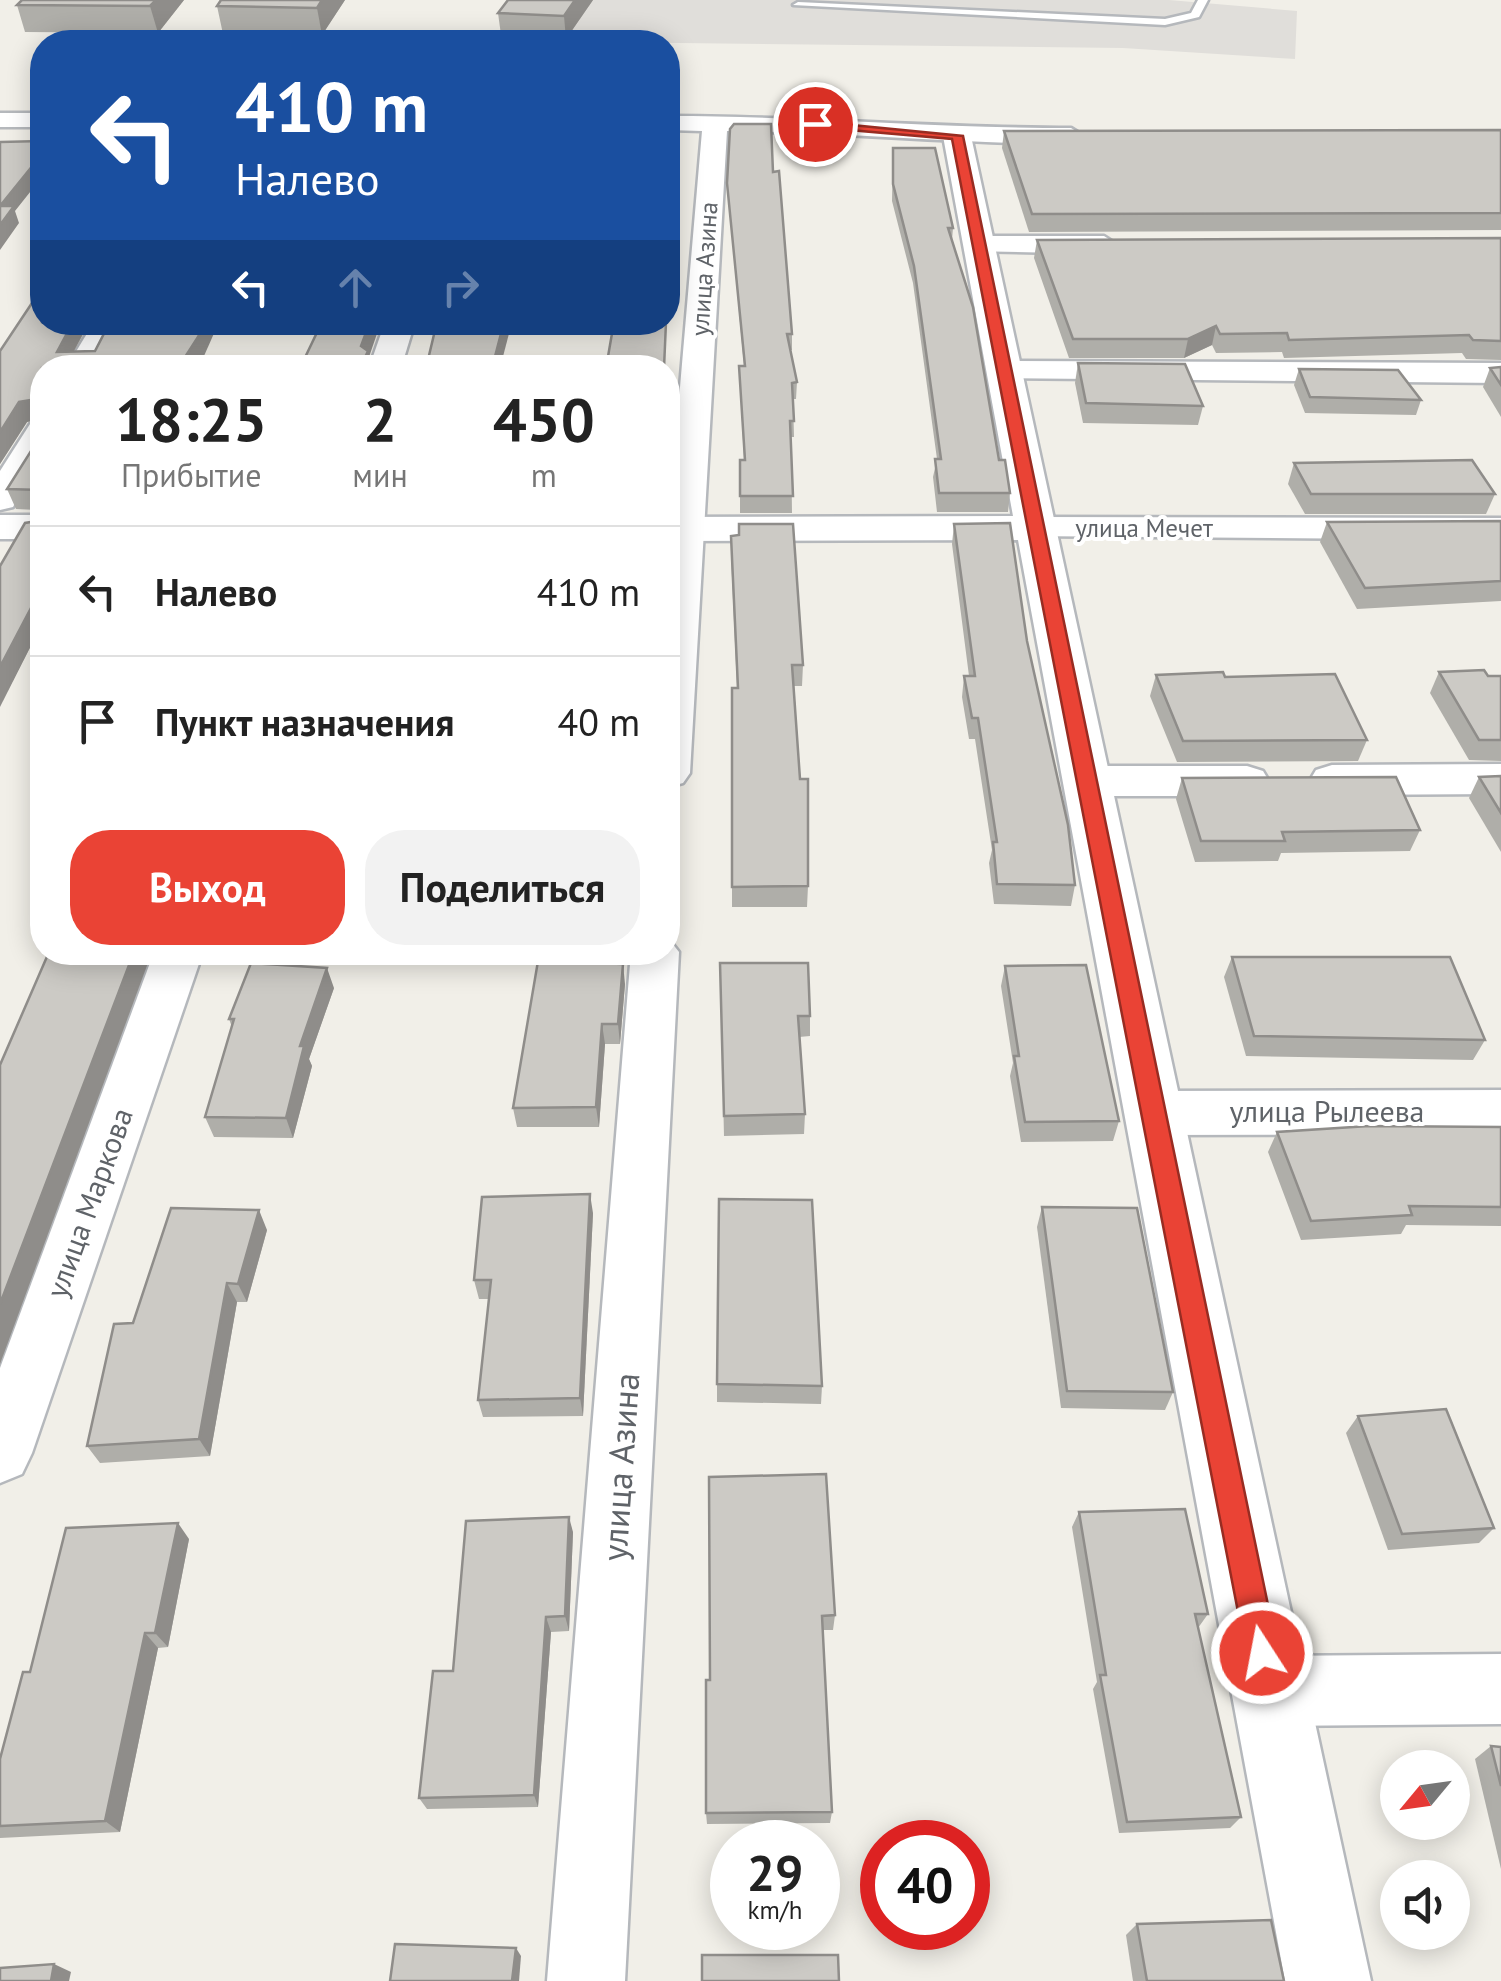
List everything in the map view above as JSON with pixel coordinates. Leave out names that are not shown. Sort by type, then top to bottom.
[{"type":"street","points":[[0,121],[30,120]]},
{"type":"street","points":[[680,123],[815,124],[957,136],[1093,136]]},
{"type":"street","name":"улица Азина","points":[[680,487],[715,123]]},
{"type":"street","points":[[957,136],[1328,1981]]},
{"type":"street","points":[[980,245],[1134,245]]},
{"type":"street","points":[[1005,371],[1501,373]]},
{"type":"street","points":[[0,499],[30,450]]},
{"type":"street","points":[[0,527],[30,527]]},
{"type":"street","name":"улица Мечет","points":[[680,529],[1501,529]]},
{"type":"street","points":[[1087,782],[1501,779]]},
{"type":"street","name":"улица Маркова","points":[[0,1453],[174,965]]},
{"type":"street","name":"улица Азина","points":[[586,1981],[655,965]]},
{"type":"street","name":"улица Рылеева","points":[[1153,1112],[1501,1112]]},
{"type":"street","points":[[1270,1691],[1501,1688]]},
{"type":"lane","points":[[798,5],[1165,22],[1194,15],[1203,0]]},
{"type":"shaded area","points":[[539,0],[1169,0],[1297,11],[1295,59],[1123,48],[680,43],[680,30],[516,30]]},
{"type":"building","points":[[22,0],[156,0],[150,6],[17,5]]},
{"type":"building","points":[[221,0],[322,0],[317,8],[217,6]]},
{"type":"building","points":[[508,0],[575,0],[564,16],[498,13]]},
{"type":"building","points":[[734,124],[771,124],[773,172],[779,171],[792,334],[787,334],[797,382],[792,383],[794,421],[790,421],[793,496],[740,496],[740,460],[745,460],[739,366],[745,366],[727,183],[730,129]]},
{"type":"building","points":[[1501,130],[1501,213],[1032,214],[1004,131]]},
{"type":"building","points":[[30,141],[30,169],[0,206],[0,142]]},
{"type":"building","points":[[893,148],[935,148],[953,228],[948,228],[973,307],[999,460],[1005,460],[1010,493],[939,493],[935,459],[941,459],[914,266],[893,184]]},
{"type":"building","points":[[0,206],[14,206],[0,225]]},
{"type":"building","points":[[1501,238],[1501,341],[1473,340],[1469,335],[1289,340],[1287,333],[1220,334],[1216,326],[1188,339],[1073,339],[1037,240]]},
{"type":"building","points":[[30,306],[30,335],[66,335],[57,352],[95,351],[103,335],[199,335],[186,355],[30,355],[30,400],[19,402],[0,432],[0,351]]},
{"type":"building","points":[[316,335],[365,335],[361,346],[368,351],[366,355],[306,355]]},
{"type":"building","points":[[434,335],[501,335],[495,355],[429,355]]},
{"type":"building","points":[[612,335],[665,335],[665,355],[608,355]]},
{"type":"building","points":[[1078,363],[1185,364],[1203,406],[1086,403]]},
{"type":"building","points":[[1501,367],[1501,385],[1490,368]]},
{"type":"building","points":[[1299,369],[1398,370],[1421,400],[1310,397]]},
{"type":"building","points":[[30,453],[30,490],[7,489]]},
{"type":"building","points":[[1472,460],[1495,494],[1311,494],[1294,463]]},
{"type":"building","points":[[1501,521],[1501,581],[1365,588],[1327,522]]},
{"type":"building","points":[[30,522],[30,610],[0,667],[0,566],[25,523]]},
{"type":"building","points":[[1010,523],[1027,641],[1068,825],[1075,885],[997,884],[993,842],[997,842],[978,718],[972,718],[964,676],[975,676],[954,524]]},
{"type":"building","points":[[739,524],[793,524],[803,665],[792,665],[800,779],[808,779],[808,886],[732,887],[732,688],[738,688],[731,536],[739,535]]},
{"type":"building","points":[[1484,670],[1488,676],[1501,676],[1501,740],[1479,740],[1439,672]]},
{"type":"building","points":[[1223,672],[1225,677],[1335,674],[1367,740],[1183,741],[1156,675]]},
{"type":"building","points":[[1501,776],[1501,813],[1479,777]]},
{"type":"building","points":[[1396,777],[1420,830],[1282,832],[1285,841],[1201,841],[1182,778]]},
{"type":"building","points":[[1232,957],[1450,957],[1485,1040],[1254,1036]]},
{"type":"building","points":[[720,963],[808,963],[810,1016],[798,1016],[805,1114],[724,1116]]},
{"type":"building","points":[[43,965],[129,965],[0,1304],[0,1065]]},
{"type":"building","points":[[250,965],[327,968],[300,1046],[304,1046],[286,1118],[205,1117],[234,1019],[229,1019]]},
{"type":"building","points":[[537,965],[623,965],[618,1024],[602,1024],[596,1107],[513,1108]]},
{"type":"building","points":[[1086,965],[1119,1121],[1025,1122],[1005,966]]},
{"type":"building","points":[[1369,1126],[1501,1127],[1501,1207],[1409,1206],[1412,1215],[1311,1221],[1277,1132]]},
{"type":"building","points":[[590,1194],[580,1398],[478,1400],[491,1280],[474,1280],[482,1197]]},
{"type":"building","points":[[719,1199],[812,1200],[822,1386],[717,1384]]},
{"type":"building","points":[[1042,1207],[1137,1208],[1173,1392],[1067,1391]]},
{"type":"building","points":[[171,1208],[259,1210],[238,1284],[227,1283],[199,1439],[87,1446],[114,1324],[133,1323]]},
{"type":"building","points":[[1446,1409],[1494,1528],[1402,1534],[1358,1416]]},
{"type":"building","points":[[826,1474],[835,1615],[822,1616],[832,1812],[706,1813],[709,1477]]},
{"type":"building","points":[[1185,1509],[1208,1614],[1195,1614],[1241,1817],[1127,1822],[1100,1675],[1106,1675],[1079,1512]]},
{"type":"building","points":[[569,1517],[565,1616],[546,1617],[534,1795],[419,1798],[433,1671],[453,1671],[466,1521]]},
{"type":"building","points":[[178,1523],[155,1633],[145,1633],[105,1821],[0,1826],[0,1759],[23,1672],[30,1672],[66,1528]]},
{"type":"building","points":[[1491,1746],[1501,1747],[1501,1786]]},
{"type":"building","points":[[1271,1920],[1284,1981],[1147,1981],[1137,1924]]},
{"type":"building","points":[[395,1944],[516,1948],[512,1981],[390,1981]]},
{"type":"building","points":[[702,1955],[838,1955],[839,1981],[702,1981]]},
{"type":"building","points":[[54,1964],[51,1981],[0,1981],[0,1968]]},
{"type":"route","points":[[815,124],[957,136],[1262,1653]]}]
